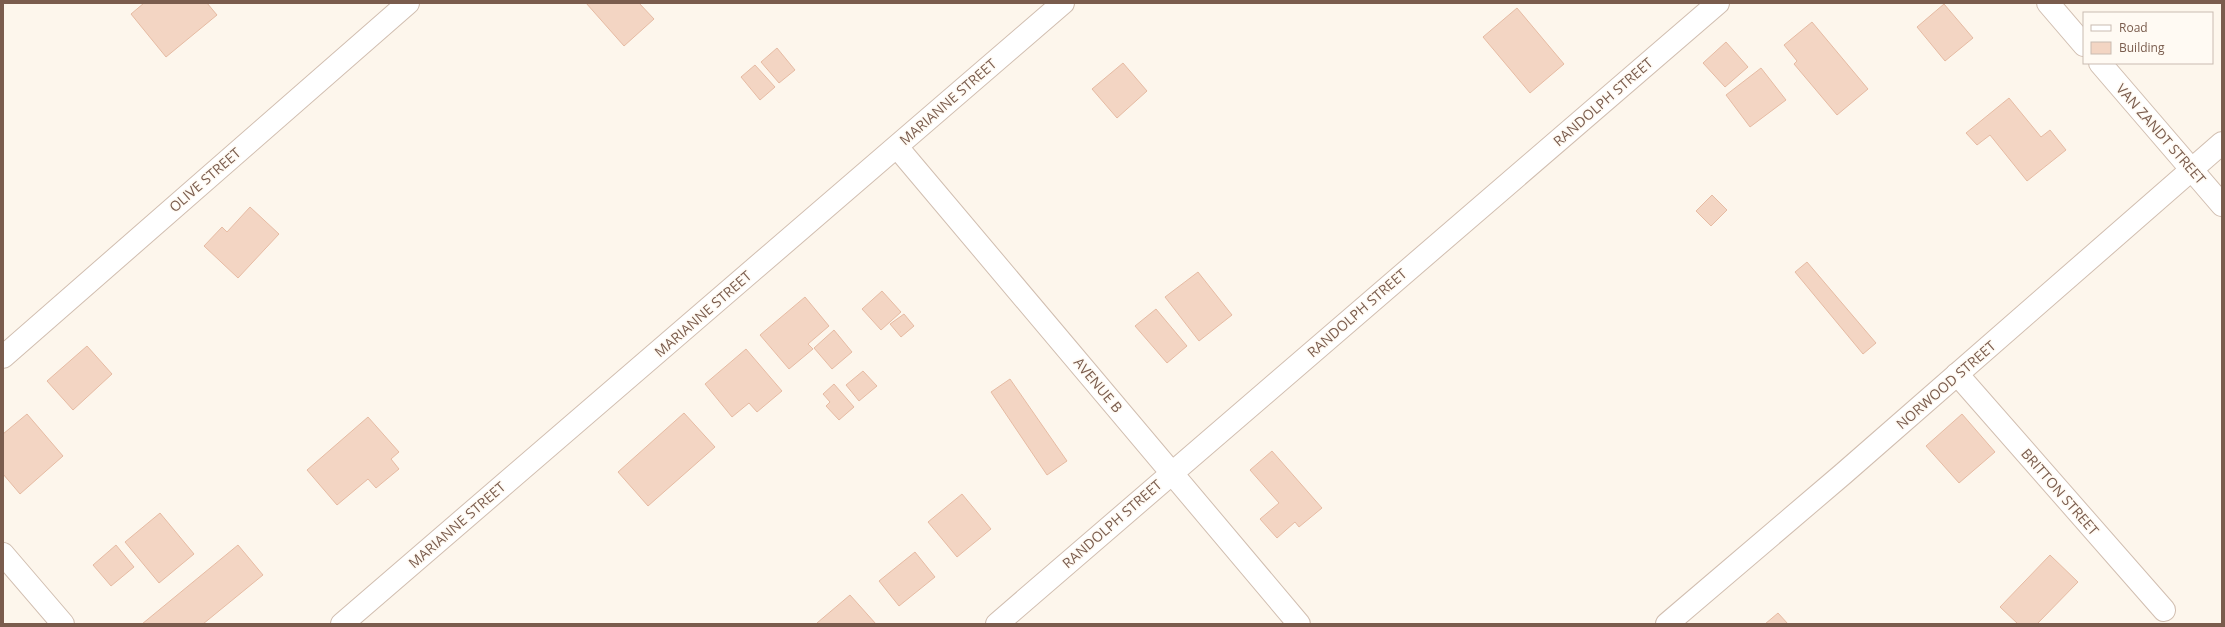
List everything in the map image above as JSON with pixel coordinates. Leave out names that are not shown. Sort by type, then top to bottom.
[{"type":"street","name":"OLIVE STREET","points":[[3,357],[408,3]]},
{"type":"street","name":"MARIANNE STREET","points":[[342,624],[1063,3]]},
{"type":"street","name":"RANDOLPH STREET","points":[[997,624],[1171,472],[1718,3]]},
{"type":"street","points":[[2048,3],[2083,44]]},
{"type":"street","name":"VAN ZANDT STREET","points":[[2101,64],[2222,205]]},
{"type":"street","name":"NORWOOD STREET","points":[[1667,624],[2222,143]]},
{"type":"street","name":"AVENUE B","points":[[897,147],[1298,624]]},
{"type":"street","name":"BRITTON STREET","points":[[1957,374],[2164,610]]},
{"type":"street","points":[[3,554],[63,624]]},
{"type":"building","points":[[144,3],[207,3],[217,15],[166,57],[131,14]]},
{"type":"building","points":[[586,3],[639,3],[654,19],[624,46]]},
{"type":"building","points":[[1944,4],[1973,38],[1945,61],[1917,27]]},
{"type":"building","points":[[1517,8],[1564,64],[1530,93],[1483,37]]},
{"type":"building","points":[[1812,22],[1868,89],[1837,115],[1794,64],[1797,61],[1784,45]]},
{"type":"building","points":[[1726,42],[1748,67],[1725,87],[1703,63]]},
{"type":"building","points":[[777,48],[795,70],[779,83],[761,62]]},
{"type":"building","points":[[1123,63],[1147,91],[1117,118],[1092,89]]},
{"type":"building","points":[[755,65],[775,87],[760,100],[741,77]]},
{"type":"building","points":[[1761,68],[1786,100],[1750,127],[1726,95]]},
{"type":"building","points":[[2009,98],[2041,137],[2050,130],[2066,150],[2027,181],[1990,135],[1977,145],[1966,133]]},
{"type":"building","points":[[1712,195],[1727,210],[1711,226],[1696,211]]},
{"type":"building","points":[[250,207],[279,234],[238,278],[204,246],[222,227],[227,232]]},
{"type":"building","points":[[1807,262],[1876,343],[1863,354],[1795,272]]},
{"type":"building","points":[[1198,272],[1232,315],[1199,341],[1165,297]]},
{"type":"building","points":[[882,291],[901,312],[881,330],[862,309]]},
{"type":"building","points":[[805,297],[829,326],[808,344],[813,349],[789,369],[760,335]]},
{"type":"building","points":[[1156,309],[1187,346],[1167,363],[1135,326]]},
{"type":"building","points":[[904,314],[914,326],[901,337],[890,324]]},
{"type":"building","points":[[834,330],[852,352],[832,369],[814,348]]},
{"type":"building","points":[[87,346],[112,374],[73,410],[47,381]]},
{"type":"building","points":[[746,349],[782,391],[757,412],[749,403],[732,417],[705,384]]},
{"type":"building","points":[[863,371],[877,386],[859,401],[846,385]]},
{"type":"building","points":[[1010,379],[1067,461],[1047,475],[991,392]]},
{"type":"building","points":[[834,384],[854,407],[839,420],[826,406],[830,402],[823,394]]},
{"type":"building","points":[[684,413],[715,447],[648,506],[618,472]]},
{"type":"building","points":[[27,414],[63,456],[20,494],[3,474],[3,434]]},
{"type":"building","points":[[1962,414],[1995,452],[1959,483],[1926,446]]},
{"type":"building","points":[[368,417],[399,452],[391,459],[399,469],[376,488],[368,479],[337,505],[307,470]]},
{"type":"building","points":[[1272,451],[1322,508],[1299,527],[1295,522],[1277,538],[1260,519],[1279,503],[1250,470]]},
{"type":"building","points":[[962,494],[991,529],[957,557],[928,522]]},
{"type":"building","points":[[160,513],[194,554],[159,583],[125,542]]},
{"type":"building","points":[[116,545],[134,567],[111,586],[93,565]]},
{"type":"building","points":[[238,545],[263,575],[203,624],[142,624]]},
{"type":"building","points":[[915,552],[935,577],[899,606],[879,581]]},
{"type":"building","points":[[2050,555],[2078,582],[2037,624],[2018,624],[2000,607]]},
{"type":"building","points":[[850,595],[876,624],[817,623]]},
{"type":"building","points":[[1778,613],[1788,624],[1765,624]]}]
